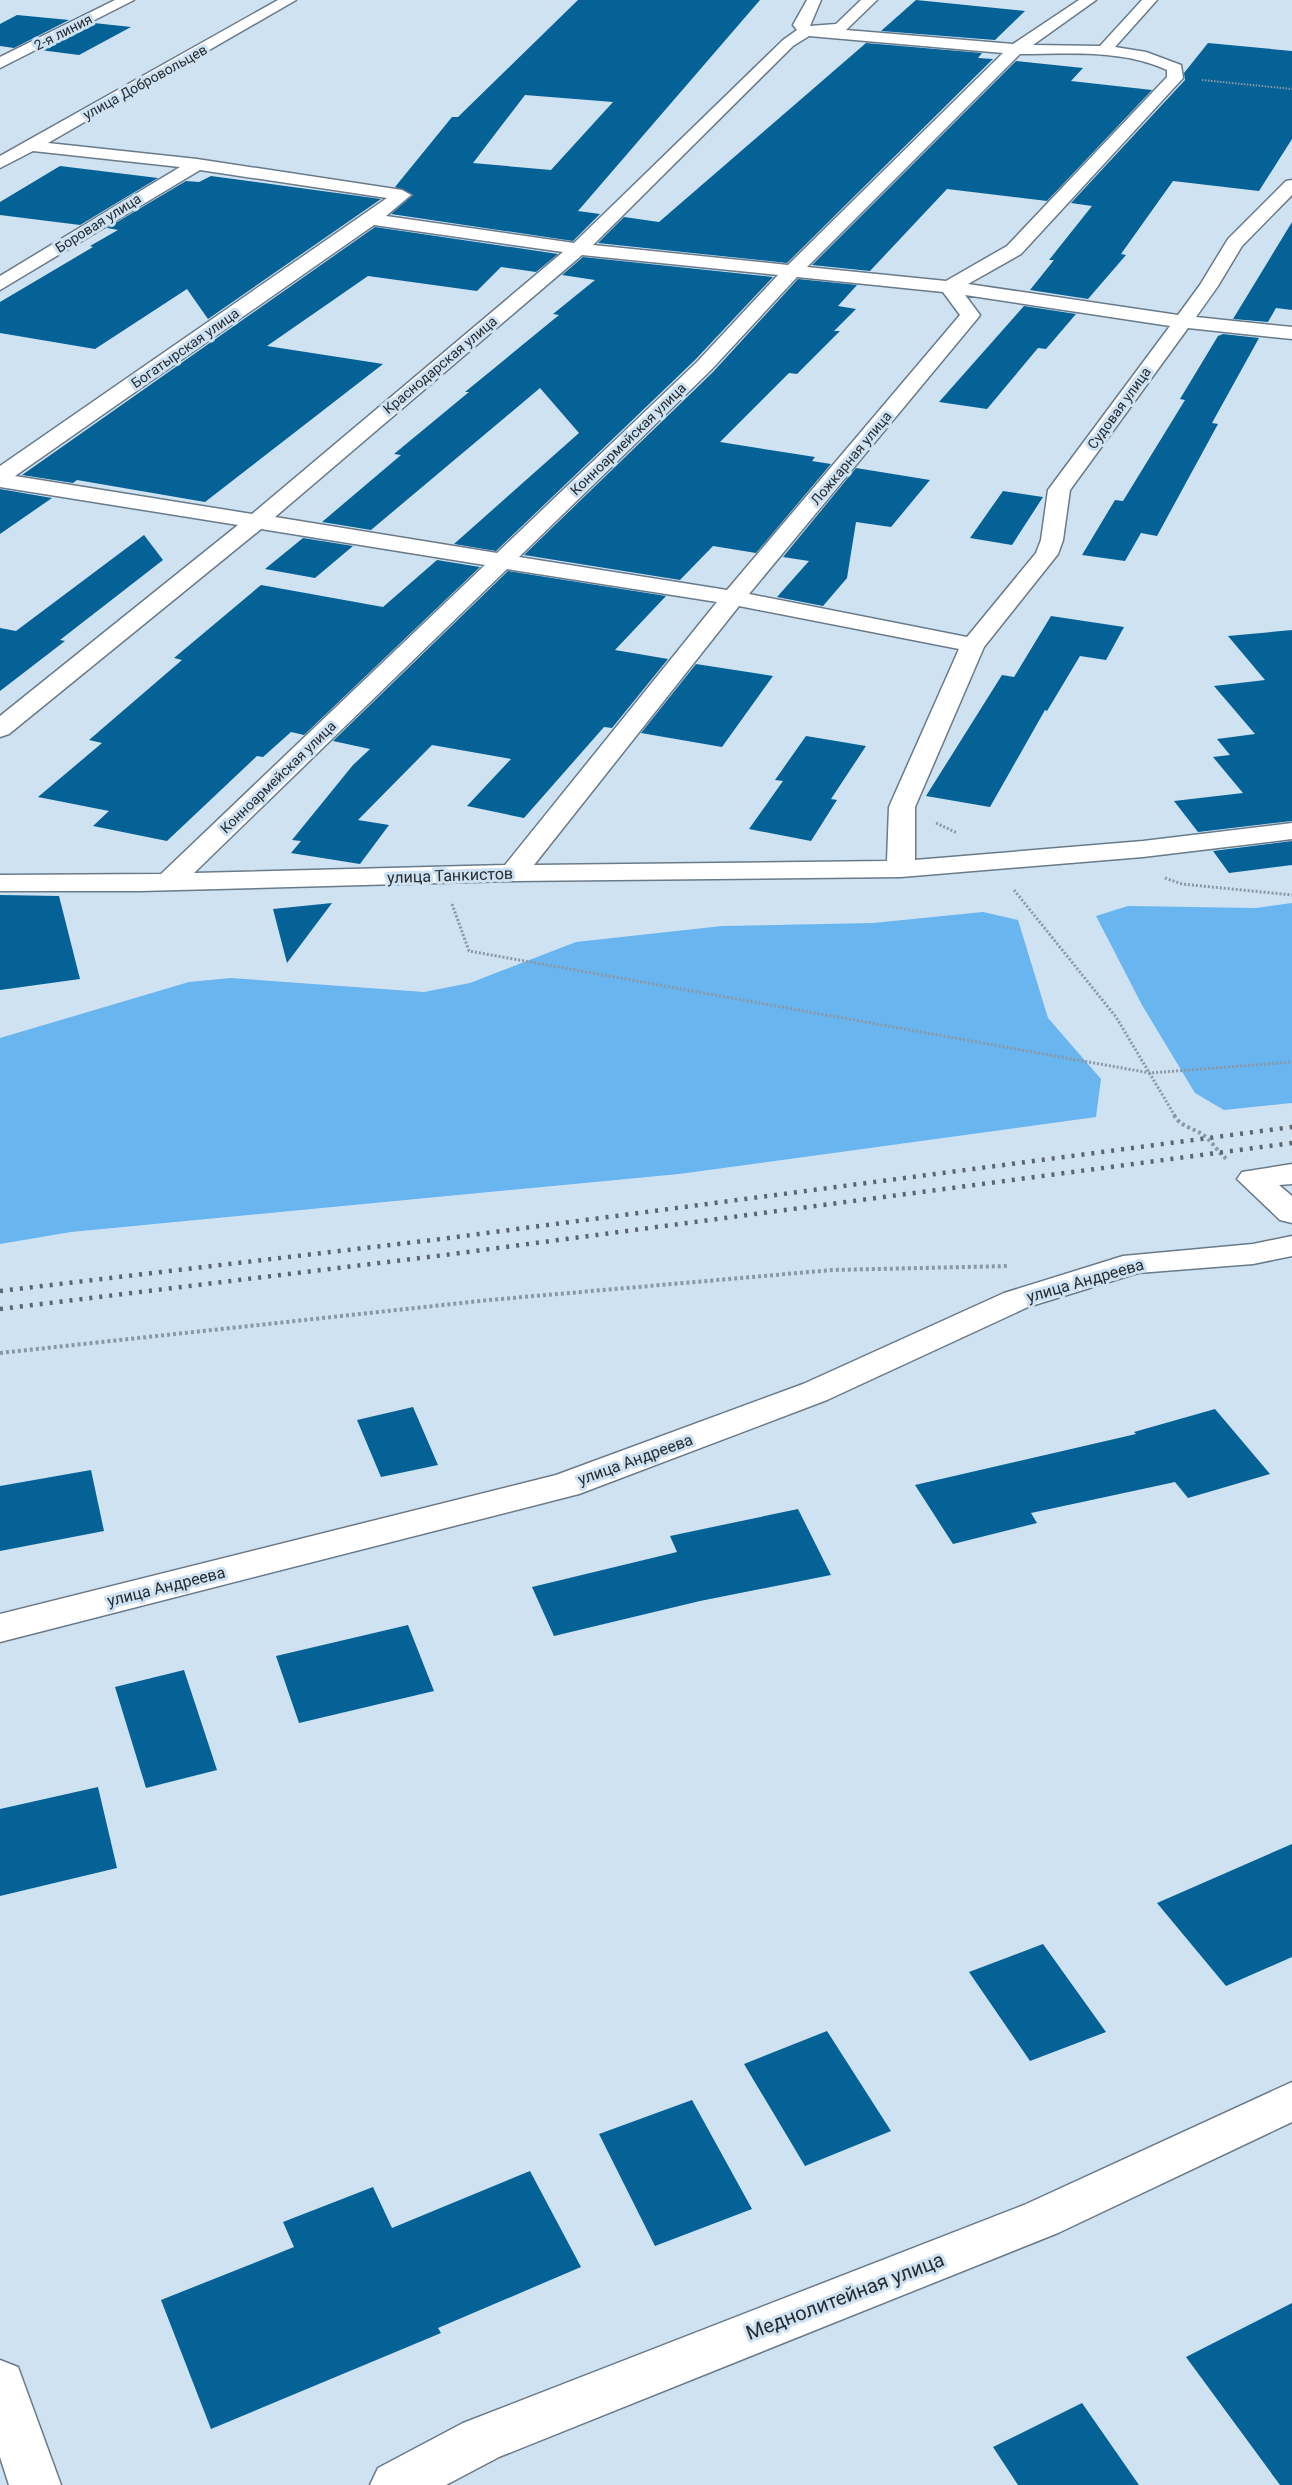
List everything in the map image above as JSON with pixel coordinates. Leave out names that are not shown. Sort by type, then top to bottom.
[{"type":"street","name":"2-я линия","points":[[0,63],[127,0]]},
{"type":"street","name":"улица Добровольцев","points":[[0,163],[289,0]]},
{"type":"street","points":[[814,0],[801,26],[806,31],[1016,50],[1065,48],[1157,58],[1175,68],[1175,76],[1014,250],[949,287]]},
{"type":"street","points":[[806,31],[840,28],[870,0]]},
{"type":"street","name":"Конноармейская улица","points":[[169,882],[704,366],[792,272],[1016,50],[1089,0]]},
{"type":"street","points":[[1103,52],[1150,0]]},
{"type":"street","name":"Краснодарская улица","points":[[0,729],[256,522],[578,249],[788,43],[806,31]]},
{"type":"street","points":[[30,146],[197,164]]},
{"type":"street","name":"Богатырская улица","points":[[0,478],[402,195],[197,164]]},
{"type":"street","name":"Боровая улица","points":[[0,284],[197,164]]},
{"type":"street","name":"Судовая улица","points":[[901,869],[902,807],[969,655],[1047,554],[1052,540],[1059,490],[1209,286],[1234,243],[1292,185]]},
{"type":"street","points":[[370,219],[578,249],[949,287],[1182,322],[1292,333]]},
{"type":"street","name":"Ложкарная улица","points":[[513,873],[733,598],[970,315],[949,287]]},
{"type":"street","points":[[0,478],[500,562],[733,598],[969,655]]},
{"type":"street","name":"улица Танкистов","points":[[0,884],[513,873],[901,869],[1143,849],[1292,831]]},
{"type":"street","points":[[1253,1179],[1292,1174]]},
{"type":"street","points":[[1253,1179],[1292,1213]]},
{"type":"street","name":"улица Андреева","points":[[0,1628],[566,1485],[815,1392],[1016,1300],[1136,1263],[1253,1254],[1292,1246]]},
{"type":"street","name":"Меднолитейная улица","points":[[396,2485],[481,2440],[1041,2219],[1292,2101]]},
{"type":"street","points":[[0,2383],[35,2485]]},
{"type":"path","points":[[1175,76],[1292,89]]},
{"type":"path","points":[[902,807],[970,839],[991,861],[1116,1017],[1178,1122],[1206,1137],[1217,1152],[1253,1179]]},
{"type":"path","points":[[1143,849],[1167,881],[1292,895]]},
{"type":"path","points":[[441,875],[469,951],[1150,1073],[1292,1062]]},
{"type":"path","points":[[0,1353],[489,1300],[820,1271],[1019,1265]]},
{"type":"shaded area","points":[[1292,903],[1292,1103],[1224,1110],[1195,1093],[1142,1005],[1096,916],[1128,906],[1256,908]]},
{"type":"shaded area","points":[[983,912],[1018,920],[1048,1018],[1101,1079],[1096,1117],[679,1174],[71,1232],[0,1244],[0,1038],[189,982],[231,978],[424,992],[470,983],[576,942],[722,926],[873,923]]},
{"type":"building","points":[[578,0],[760,0],[578,211],[600,214],[573,241],[391,214],[413,195],[395,187],[452,117],[458,117]],"holes":[[[525,95],[613,102],[551,170],[473,163]]]},
{"type":"building","points":[[916,0],[1025,11],[995,40],[881,31]]},
{"type":"building","points":[[17,15],[69,20],[14,48],[0,46],[0,24]]},
{"type":"building","points":[[94,23],[131,27],[79,55],[40,50]]},
{"type":"building","points":[[866,43],[982,53],[978,58],[993,59],[787,263],[598,243],[624,217],[659,222]]},
{"type":"building","points":[[1208,43],[1292,51],[1292,139],[1259,191],[1173,181],[1121,254],[1126,255],[1088,299],[1030,290],[1054,260],[1049,260],[1092,206],[1071,203],[1185,80],[1184,73]]},
{"type":"building","points":[[1016,61],[1083,68],[1071,81],[1152,90],[1047,201],[947,189],[870,271],[812,265]]},
{"type":"building","points":[[60,166],[158,178],[80,225],[0,215],[0,202]]},
{"type":"building","points":[[211,176],[381,199],[208,319],[187,289],[95,349],[0,333],[0,302],[118,230],[107,228],[186,181],[199,182]]},
{"type":"building","points":[[1292,222],[1292,310],[1276,308],[1268,322],[1233,319]]},
{"type":"building","points":[[375,227],[558,254],[536,272],[501,267],[477,291],[368,276],[267,346],[383,364],[205,502],[77,480],[73,483],[22,475]]},
{"type":"building","points":[[583,257],[773,277],[695,360],[496,551],[454,544],[579,433],[540,388],[371,530],[322,522],[401,455],[394,454],[559,315],[553,314],[595,280],[562,275]]},
{"type":"building","points":[[798,279],[857,285],[838,306],[856,309],[834,331],[840,331],[797,374],[789,373],[720,442],[815,457],[812,461],[831,464],[756,553],[713,546],[680,580],[524,555],[713,372]]},
{"type":"building","points":[[1024,306],[1076,314],[1046,349],[1038,348],[987,409],[939,402]]},
{"type":"building","points":[[1223,334],[1259,338],[1212,423],[1218,424],[1157,536],[1141,533],[1125,561],[1082,555],[1115,500],[1123,501],[1185,400],[1180,399],[1218,336]]},
{"type":"building","points":[[856,468],[930,480],[891,527],[856,522],[847,578],[823,606],[777,597],[809,561],[783,557]]},
{"type":"building","points":[[0,489],[52,498],[0,534]]},
{"type":"building","points":[[1003,491],[1043,497],[1012,545],[970,538]]},
{"type":"building","points":[[144,535],[163,560],[60,640],[65,641],[0,691],[0,628],[16,631]]},
{"type":"building","points":[[303,538],[353,546],[315,578],[265,569]]},
{"type":"building","points":[[437,560],[480,567],[304,735],[291,732],[263,757],[257,756],[167,841],[93,826],[109,811],[38,797],[102,743],[89,740],[182,660],[174,658],[261,585],[383,607]]},
{"type":"building","points":[[508,571],[666,596],[615,650],[668,659],[612,728],[604,727],[524,818],[467,806],[511,759],[432,745],[358,820],[389,825],[360,864],[291,853],[301,841],[292,840],[353,765],[370,749],[333,741]]},
{"type":"building","points":[[1051,616],[1124,627],[1106,660],[1080,656],[1047,711],[1045,710],[990,807],[926,796],[1002,675],[1014,677]]},
{"type":"building","points":[[1292,630],[1292,821],[1198,832],[1174,801],[1243,793],[1213,757],[1230,755],[1217,739],[1255,734],[1214,686],[1265,680],[1228,636]]},
{"type":"building","points":[[696,664],[773,676],[722,747],[641,733]]},
{"type":"building","points":[[806,736],[866,746],[831,799],[837,800],[811,841],[749,829],[783,781],[775,780]]},
{"type":"building","points":[[1292,841],[1292,865],[1229,873],[1213,851]]},
{"type":"building","points":[[0,895],[59,896],[80,979],[0,990]]},
{"type":"building","points":[[332,903],[287,963],[273,909]]},
{"type":"building","points":[[413,1407],[438,1465],[381,1477],[357,1420]]},
{"type":"building","points":[[1215,1409],[1270,1474],[1188,1498],[1175,1482],[1031,1513],[1037,1523],[953,1544],[915,1485],[1136,1434],[1134,1432]]},
{"type":"building","points":[[91,1470],[104,1531],[0,1551],[0,1486]]},
{"type":"building","points":[[798,1509],[831,1575],[700,1601],[554,1636],[532,1587],[677,1552],[670,1536]]},
{"type":"building","points":[[408,1625],[434,1691],[299,1723],[276,1656]]},
{"type":"building","points":[[184,1670],[217,1770],[146,1788],[115,1687]]},
{"type":"building","points":[[98,1787],[117,1868],[0,1896],[0,1809]]},
{"type":"building","points":[[1292,1844],[1292,1957],[1226,1986],[1157,1903]]},
{"type":"building","points":[[1043,1944],[1106,2032],[1030,2061],[969,1972]]},
{"type":"building","points":[[827,2031],[891,2131],[805,2166],[744,2064]]},
{"type":"building","points":[[692,2100],[752,2209],[655,2246],[599,2134]]},
{"type":"building","points":[[530,2171],[581,2267],[438,2328],[441,2333],[211,2429],[161,2300],[294,2247],[283,2222],[373,2187],[392,2228]]},
{"type":"building","points":[[1292,2303],[1292,2485],[1280,2485],[1186,2357]]},
{"type":"building","points":[[1082,2403],[1139,2485],[1018,2485],[993,2447]]},
{"type":"railway","points":[[0,1291],[441,1239],[1292,1127]]},
{"type":"railway","points":[[0,1309],[445,1255],[1292,1143]]}]
